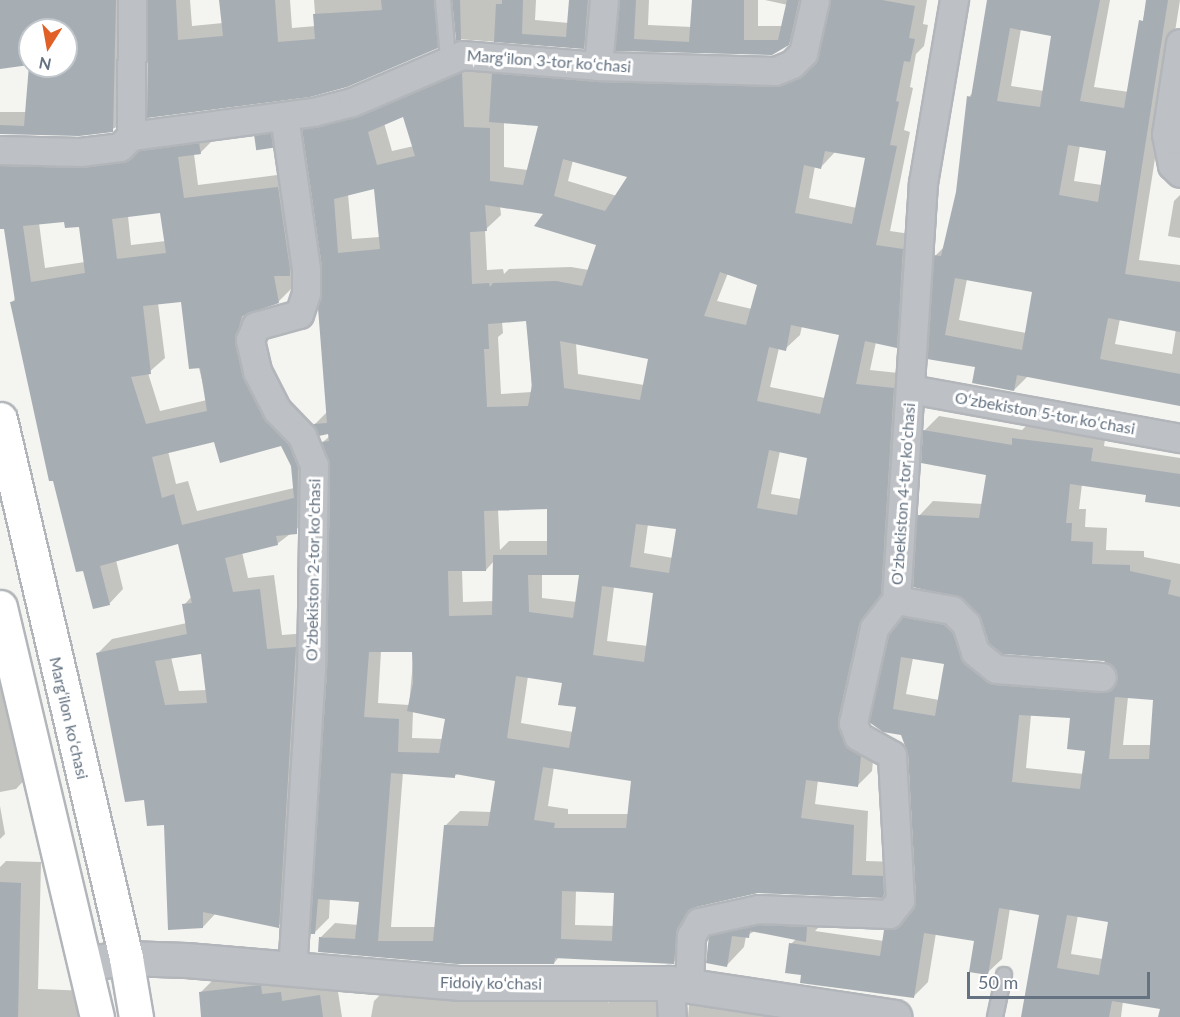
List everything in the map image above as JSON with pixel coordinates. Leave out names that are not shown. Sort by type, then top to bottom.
[{"type":"main road","name":"Margʻilon koʻchasi","points":[[0,419],[126,958],[136,1017]]},
{"type":"main road","points":[[0,607],[87,963],[96,1017]]},
{"type":"street","points":[[131,136],[132,0]]},
{"type":"street","points":[[598,66],[604,0]]},
{"type":"street","name":"Margʻilon 3-tor koʻchasi","points":[[0,150],[80,152],[120,147],[131,136],[284,116],[352,102],[448,58],[462,55],[598,66],[775,71],[792,64],[803,53],[815,0]]},
{"type":"street","name":"Oʻzbekiston 4-tor koʻchasi","points":[[680,984],[691,936],[699,922],[758,909],[889,914],[895,910],[900,900],[892,755],[858,736],[853,723],[874,628],[896,600],[923,183],[954,0]]},
{"type":"street","points":[[1180,43],[1166,134],[1172,165],[1180,173]]},
{"type":"street","name":"Oʻzbekiston 2-tor koʻchasi","points":[[284,116],[306,268],[306,293],[298,314],[256,326],[250,340],[256,371],[277,410],[302,436],[314,465],[311,669],[292,970]]},
{"type":"street","name":"Oʻzbekiston 5-tor koʻchasi","points":[[910,389],[1180,438]]},
{"type":"street","points":[[896,600],[952,610],[966,624],[975,652],[996,669],[1102,677]]},
{"type":"street","name":"Fidoiy koʻchasi","points":[[87,963],[126,958],[461,983],[680,984],[894,1017]]},
{"type":"street","points":[[672,1017],[680,984]]},
{"type":"lane","points":[[443,0],[448,58]]},
{"type":"lane","points":[[996,1017],[1004,975]]},
{"type":"building","points":[[0,0],[116,0],[113,132],[79,136],[0,134],[0,125],[24,126],[28,78],[78,78],[78,18],[18,18],[18,67],[0,69]]},
{"type":"building","points":[[148,0],[176,0],[178,40],[223,36],[219,0],[275,0],[278,42],[315,39],[313,14],[382,10],[381,0],[434,0],[438,48],[347,87],[310,97],[147,118]]},
{"type":"building","points":[[452,0],[460,0],[461,40],[456,41]]},
{"type":"building","points":[[502,0],[523,0],[522,34],[566,37],[569,0],[588,0],[584,49],[494,42],[496,4],[502,4]]},
{"type":"building","points":[[620,0],[636,0],[634,39],[689,42],[692,0],[744,0],[744,40],[778,40],[787,0],[799,0],[789,45],[772,55],[615,51]]},
{"type":"building","points":[[830,0],[882,0],[915,6],[909,38],[915,39],[910,62],[904,61],[896,101],[899,102],[890,145],[897,146],[876,245],[903,249],[897,348],[865,341],[856,384],[894,388],[881,594],[859,625],[838,720],[844,742],[861,756],[858,787],[806,780],[801,818],[854,825],[852,875],[883,876],[884,895],[882,898],[758,893],[696,907],[686,914],[677,929],[674,964],[555,958],[554,964],[457,964],[318,952],[319,937],[355,939],[359,902],[318,899],[315,934],[310,934],[327,669],[330,465],[321,442],[329,441],[328,434],[319,436],[313,424],[327,423],[318,308],[322,268],[302,129],[358,117],[462,72],[464,127],[490,128],[490,181],[523,185],[538,126],[489,122],[492,73],[598,82],[781,86],[798,78],[815,64]],"holes":[[[403,117],[415,156],[377,165],[368,132]],[[825,151],[865,158],[852,224],[795,213],[804,165],[821,169]],[[563,159],[627,177],[605,211],[554,196]],[[374,189],[380,249],[338,253],[334,199]],[[485,205],[543,214],[534,226],[596,245],[582,286],[556,281],[493,283],[490,287],[489,283],[472,284],[470,232],[487,231]],[[720,272],[757,285],[746,325],[704,316]],[[526,321],[532,385],[528,406],[487,407],[484,349],[489,349],[488,324]],[[791,325],[839,335],[820,414],[757,401],[769,347],[786,351]],[[560,341],[648,359],[640,400],[564,388]],[[769,450],[807,458],[797,515],[757,508]],[[547,509],[547,555],[493,555],[492,615],[449,616],[448,571],[486,571],[484,511]],[[636,524],[676,529],[669,573],[630,567]],[[528,575],[579,575],[573,618],[529,612]],[[602,586],[653,593],[644,662],[593,655]],[[369,652],[412,652],[413,683],[407,711],[445,719],[439,753],[398,752],[399,719],[364,717]],[[516,676],[562,683],[558,705],[576,707],[569,748],[507,738]],[[543,767],[631,781],[626,828],[554,828],[555,823],[534,820]],[[391,773],[455,778],[455,774],[495,781],[488,826],[444,825],[433,941],[378,941]],[[562,891],[614,893],[612,941],[561,939]]]},
{"type":"building","points":[[987,0],[1100,0],[1080,101],[1124,108],[1139,20],[1143,21],[1146,0],[1168,0],[1125,274],[1180,282],[1180,332],[1108,318],[1100,359],[1180,374],[1180,406],[1017,375],[1014,391],[972,383],[975,367],[927,359],[934,255],[941,256],[956,192],[967,96],[971,97]],"holes":[[[1010,28],[1051,36],[1040,107],[997,101]],[[1068,145],[1106,151],[1098,202],[1059,195]],[[955,278],[1032,292],[1022,350],[945,335]]]},
{"type":"building","points":[[271,133],[273,148],[256,150],[254,135]]},
{"type":"building","points":[[199,143],[201,154],[178,157],[184,198],[278,187],[290,276],[274,276],[279,303],[242,316],[235,343],[243,378],[263,417],[289,445],[298,468],[297,534],[276,536],[278,545],[225,558],[233,592],[260,589],[267,649],[296,647],[279,928],[203,912],[203,928],[168,930],[164,825],[147,826],[144,800],[125,802],[96,653],[187,634],[182,604],[192,603],[178,544],[100,566],[110,605],[93,609],[83,571],[76,572],[53,481],[49,481],[10,302],[15,301],[4,229],[0,229],[0,166],[82,168],[123,162],[138,151]],"holes":[[[160,213],[166,253],[117,259],[112,219]],[[64,222],[65,228],[79,227],[85,273],[31,282],[23,226]],[[181,302],[189,369],[200,368],[207,411],[146,424],[131,377],[151,374],[143,306]],[[214,442],[220,463],[281,446],[291,466],[294,498],[182,525],[174,494],[162,498],[152,457]],[[201,654],[207,703],[165,705],[155,661]]]},
{"type":"building","points":[[923,430],[1012,445],[1012,438],[1093,448],[1091,461],[1180,474],[1180,507],[1145,502],[1146,495],[1070,484],[1066,523],[1072,523],[1071,541],[1093,542],[1092,564],[1130,565],[1130,571],[1171,580],[1168,594],[1180,597],[1180,1017],[1158,1017],[1160,1009],[1112,1001],[1109,1017],[1021,1017],[1039,915],[999,908],[988,975],[969,972],[974,941],[924,933],[914,998],[800,983],[801,975],[785,973],[789,943],[880,956],[884,930],[896,928],[913,909],[916,899],[908,754],[901,735],[883,732],[869,722],[889,635],[903,617],[944,625],[952,632],[965,664],[994,685],[1101,693],[1109,691],[1118,679],[1116,670],[1104,661],[1002,654],[989,643],[981,619],[963,599],[913,587],[917,515],[979,518],[986,475],[921,463]],"holes":[[[901,657],[944,664],[935,716],[893,709]],[[1115,697],[1153,700],[1149,759],[1109,759]],[[1019,715],[1070,718],[1067,749],[1085,751],[1080,789],[1012,782]],[[1067,915],[1108,922],[1099,975],[1057,968]]]},
{"type":"building","points":[[0,882],[21,883],[18,1017],[0,1017]]},
{"type":"building","points":[[759,925],[807,927],[806,942],[750,931],[749,938],[732,936],[727,967],[706,963],[709,936]]},
{"type":"building","points":[[261,985],[262,994],[281,992],[282,1001],[320,995],[323,1017],[201,1017],[199,992]]}]
